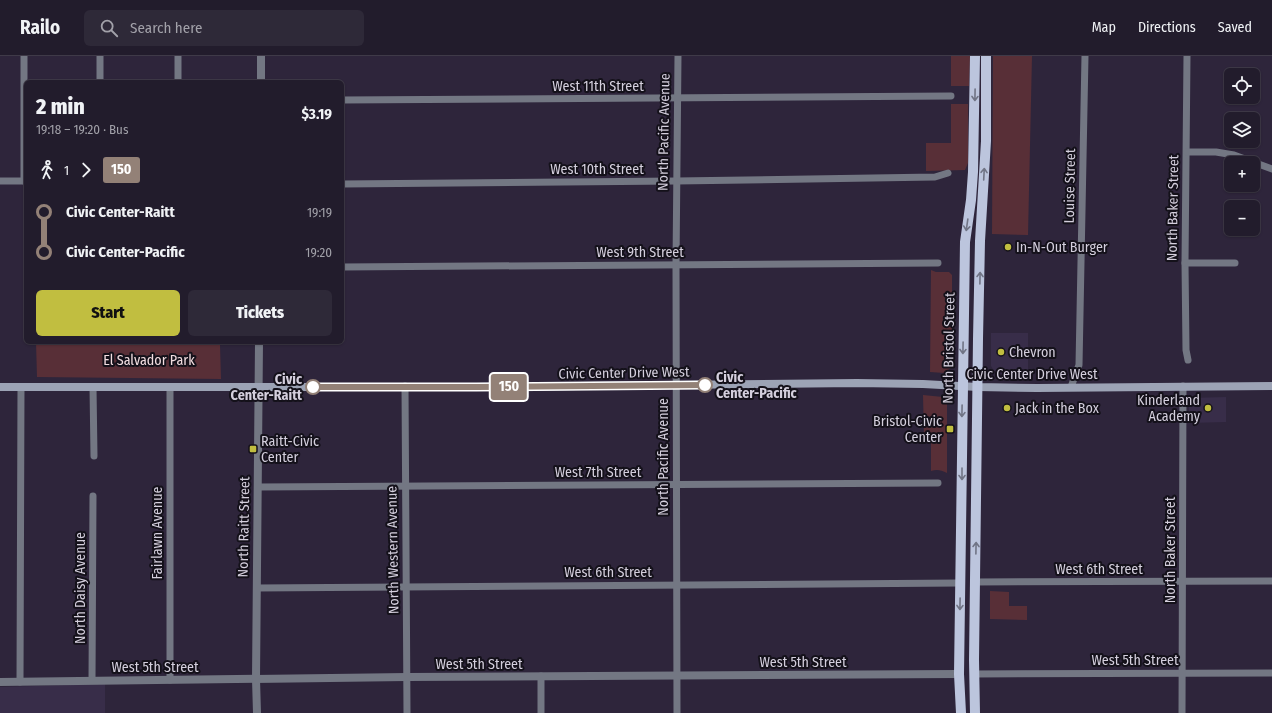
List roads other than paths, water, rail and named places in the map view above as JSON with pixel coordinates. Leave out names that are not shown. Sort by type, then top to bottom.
[{"type":"main road","name":"North Bristol Street","points":[[960,713],[959,674],[962,386],[965,242],[973,172],[976,56]]},
{"type":"main road","name":"North Bristol Street","points":[[975,713],[974,674],[980,241],[986,141],[986,56]]},
{"type":"main road","name":"Civic Center Drive West","points":[[0,387],[476,387],[898,383],[978,387],[1272,386]]},
{"type":"street","points":[[24,56],[24,80]]},
{"type":"street","points":[[100,56],[100,80]]},
{"type":"street","points":[[178,56],[178,80]]},
{"type":"street","points":[[261,56],[261,80]]},
{"type":"street","name":"North Pacific Avenue","points":[[677,713],[676,181],[678,56]]},
{"type":"street","name":"Louise Street","points":[[1071,387],[1080,365],[1085,56]]},
{"type":"street","name":"North Baker Street","points":[[1188,56],[1185,263],[1186,350],[1188,360]]},
{"type":"street","name":"West 11th Street","points":[[344,100],[951,96]]},
{"type":"street","points":[[1186,152],[1216,152],[1234,155],[1272,169]]},
{"type":"street","name":"West 10th Street","points":[[344,184],[936,177],[948,173]]},
{"type":"street","points":[[0,181],[24,181]]},
{"type":"street","name":"West 9th Street","points":[[344,267],[938,263]]},
{"type":"street","points":[[1185,263],[1235,263]]},
{"type":"street","name":"North Raitt Street","points":[[257,713],[259,344]]},
{"type":"street","name":"North Western Avenue","points":[[405,386],[406,713]]},
{"type":"street","name":"North Baker Street","points":[[1182,713],[1183,386]]},
{"type":"street","points":[[20,387],[20,682]]},
{"type":"street","points":[[93,387],[94,456]]},
{"type":"street","name":"Fairlawn Avenue","points":[[170,387],[170,680]]},
{"type":"street","name":"West 7th Street","points":[[258,487],[938,483]]},
{"type":"street","name":"North Daisy Avenue","points":[[92,680],[93,496]]},
{"type":"street","name":"West 6th Street","points":[[975,582],[1272,581]]},
{"type":"street","name":"West 6th Street","points":[[257,588],[960,583]]},
{"type":"street","name":"West 5th Street","points":[[974,674],[1272,673]]},
{"type":"street","name":"West 5th Street","points":[[0,682],[406,677],[959,674]]},
{"type":"street","points":[[541,676],[541,713]]},
{"type":"place","name":"In-N-Out Burger","points":[[1008,247]]},
{"type":"place","name":"Chevron","points":[[1001,352]]},
{"type":"place","name":"Civic Center-Pacific","points":[[705,385]]},
{"type":"place","name":"Civic Center-Raitt","points":[[313,387]]},
{"type":"place","name":"Jack in the Box","points":[[1007,408]]},
{"type":"place","name":"Kinderland Academy","points":[[1208,408]]},
{"type":"place","name":"Bristol-Civic Center","points":[[950,429]]},
{"type":"place","name":"Raitt-Civic Center","points":[[253,449]]},
{"type":"park label","name":"El Salvador Park","points":[[149,360]]}]
